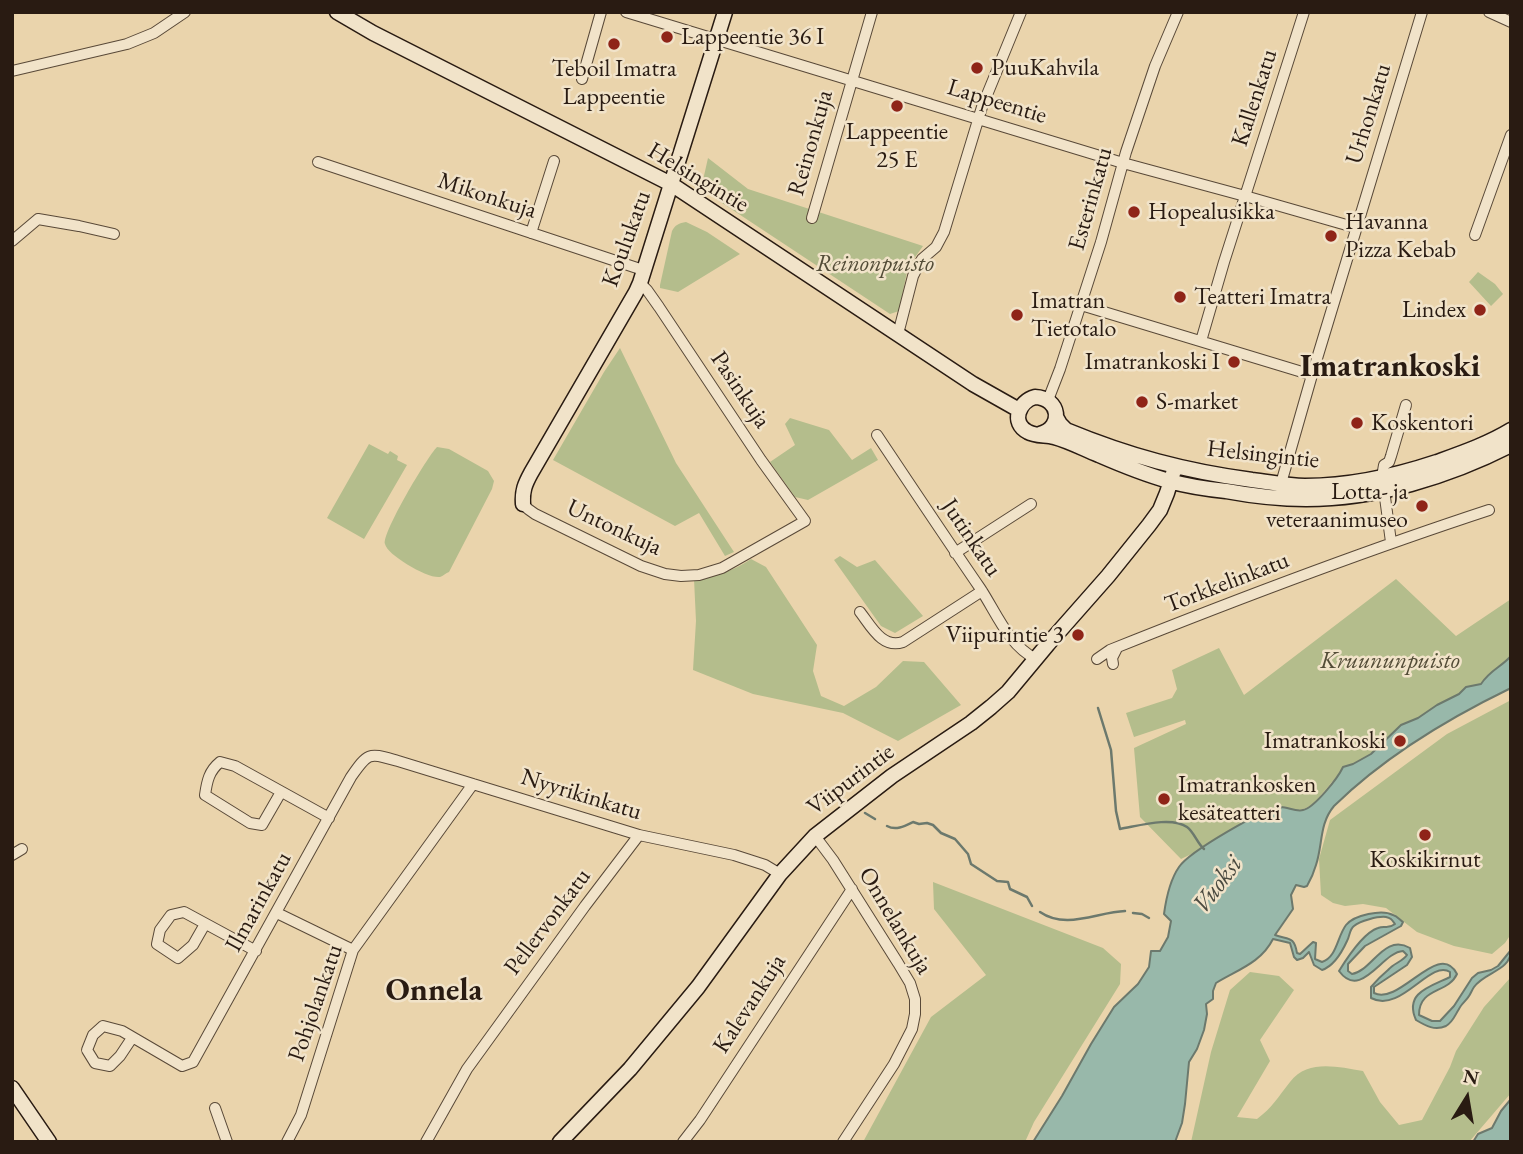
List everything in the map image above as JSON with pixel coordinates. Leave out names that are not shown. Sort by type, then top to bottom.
[{"type":"main road","name":"Helsingintie","points":[[337,12],[671,184],[973,384],[1019,410]]},
{"type":"main road","name":"Koulukatu","points":[[523,504],[524,486],[636,292],[725,12]]},
{"type":"main road","points":[[1039,397],[1048,400],[1055,409],[1056,417],[1049,430],[1034,435],[1025,430],[1019,421],[1019,410],[1023,402],[1039,397]]},
{"type":"main road","name":"Helsingintie","points":[[1056,417],[1066,430],[1133,455],[1173,474],[1224,491],[1279,491],[1326,484],[1404,485],[1455,469],[1511,445]]},
{"type":"main road","name":"Helsingintie","points":[[1383,483],[1401,473],[1449,457],[1511,430]]},
{"type":"main road","name":"Helsingintie","points":[[1040,434],[1074,444],[1130,468],[1173,474]]},
{"type":"main road","name":"Viipurintie","points":[[560,1142],[648,1048],[698,987],[779,874],[815,836],[1008,692],[1149,525],[1160,510],[1173,474]]},
{"type":"main road","points":[[13,1089],[49,1142]]},
{"type":"street","points":[[12,71],[127,44],[154,33],[185,12]]},
{"type":"street","points":[[582,79],[601,12]]},
{"type":"street","name":"Lappeentie","points":[[626,12],[1123,163],[1357,228]]},
{"type":"street","name":"Reinonkuja","points":[[812,218],[872,12]]},
{"type":"street","points":[[898,334],[913,276],[922,259],[936,247],[944,232],[979,119],[1021,12]]},
{"type":"street","name":"Esterinkatu","points":[[1048,400],[1081,305],[1155,66],[1178,12]]},
{"type":"street","name":"Kallenkatu","points":[[1201,341],[1304,12]]},
{"type":"street","name":"Urhonkatu","points":[[1279,491],[1422,12]]},
{"type":"street","points":[[1489,12],[1511,22]]},
{"type":"street","points":[[1475,235],[1511,135]]},
{"type":"street","points":[[531,233],[554,161]]},
{"type":"street","name":"Mikonkuja","points":[[318,162],[531,233],[641,277]]},
{"type":"street","points":[[12,242],[38,219],[114,234]]},
{"type":"street","name":"Pasinkuja","points":[[641,277],[647,290],[761,460],[805,521]]},
{"type":"street","points":[[1081,305],[1312,375]]},
{"type":"street","points":[[1391,542],[1383,483],[1384,465],[1391,456],[1406,405]]},
{"type":"street","name":"Jutinkatu","points":[[877,435],[1007,632],[1022,650],[1036,659]]},
{"type":"street","name":"Untonkuja","points":[[523,504],[535,514],[641,566],[681,576],[722,569],[805,521]]},
{"type":"street","points":[[956,553],[1031,505]]},
{"type":"street","name":"Torkkelinkatu","points":[[1097,659],[1117,647],[1391,542],[1489,510]]},
{"type":"street","points":[[860,612],[882,639],[895,645],[982,591]]},
{"type":"street","points":[[1113,664],[1112,658],[1117,647]]},
{"type":"street","name":"Nyyrikinkatu","points":[[369,755],[378,755],[639,835],[734,855],[765,865],[779,874]]},
{"type":"street","name":"Ilmarinkatu","points":[[132,1038],[182,1066],[193,1062],[351,776],[369,755]]},
{"type":"street","points":[[281,792],[262,825],[250,823],[205,795],[207,780],[220,762],[235,766],[329,818]]},
{"type":"street","name":"Pohjolankatu","points":[[287,1142],[301,1115],[353,950],[473,784]]},
{"type":"street","name":"Pellervonkatu","points":[[426,1142],[467,1069],[639,835]]},
{"type":"street","name":"Onnelankuja","points":[[815,836],[852,889],[910,983],[915,999],[912,1029],[894,1064],[842,1142]]},
{"type":"street","points":[[12,855],[22,849]]},
{"type":"street","name":"Kalevankuja","points":[[683,1142],[852,889]]},
{"type":"street","points":[[205,924],[193,944],[178,958],[157,944],[160,930],[171,915],[184,912],[256,951]]},
{"type":"street","points":[[277,913],[353,950]]},
{"type":"street","points":[[103,1026],[122,1031],[132,1038],[110,1066],[95,1063],[87,1050],[93,1035],[103,1026]]},
{"type":"street","points":[[215,1108],[227,1142]]},
{"type":"green space","name":"Reinonpuisto","points":[[708,158],[748,189],[923,246],[908,267],[899,311],[890,314],[701,189]]},
{"type":"green space","points":[[686,222],[707,232],[740,254],[678,292],[660,288],[672,231],[674,227]]},
{"type":"green space","points":[[1478,272],[1495,284],[1503,294],[1491,306],[1469,282]]},
{"type":"green space","points":[[620,348],[676,463],[734,552],[725,556],[699,513],[675,526],[553,460]]},
{"type":"green space","points":[[790,418],[829,430],[852,460],[871,448],[878,460],[808,500],[795,497],[770,462],[795,445],[785,424]]},
{"type":"green space","points":[[369,444],[388,454],[390,451],[398,456],[397,460],[407,465],[364,539],[327,518]]},
{"type":"green space","points":[[437,447],[449,449],[488,471],[494,481],[449,572],[434,577],[409,565],[387,549],[385,544],[397,511]]},
{"type":"green space","points":[[840,556],[857,567],[875,560],[923,616],[895,633],[881,626],[834,560]]},
{"type":"green space","points":[[751,559],[766,567],[817,645],[813,671],[821,696],[844,706],[876,687],[903,661],[924,662],[961,705],[898,741],[843,713],[753,694],[693,670],[696,621],[694,579],[724,573]]},
{"type":"green space","name":"Kruununpuisto","points":[[1396,579],[1456,636],[1511,599],[1511,656],[1481,684],[1466,687],[1418,718],[1401,725],[1371,754],[1343,767],[1310,806],[1294,810],[1181,859],[1140,817],[1134,748],[1186,724],[1185,720],[1134,737],[1126,713],[1172,698],[1177,689],[1172,670],[1219,648],[1244,695]]},
{"type":"green space","points":[[1511,700],[1511,934],[1505,943],[1492,954],[1454,946],[1417,932],[1386,908],[1363,904],[1345,906],[1333,903],[1321,895],[1319,859],[1330,820],[1447,734]]},
{"type":"green space","points":[[933,882],[1103,948],[1121,964],[1120,984],[1034,1122],[1025,1142],[863,1142],[931,1017],[986,975],[934,909]]},
{"type":"green space","points":[[1250,972],[1279,976],[1294,990],[1260,1040],[1270,1061],[1237,1117],[1257,1119],[1297,1075],[1314,1067],[1324,1066],[1363,1071],[1380,1102],[1399,1125],[1422,1120],[1456,1051],[1484,1007],[1511,977],[1511,1093],[1469,1142],[1191,1142],[1211,1052],[1230,990]]},
{"type":"water","name":"Vuoksi","points":[[1511,656],[1511,688],[1418,740],[1374,771],[1334,806],[1326,820],[1311,878],[1307,886],[1296,885],[1291,895],[1293,909],[1275,935],[1292,941],[1300,954],[1313,942],[1316,943],[1315,959],[1322,962],[1331,956],[1350,921],[1375,913],[1396,916],[1403,922],[1401,926],[1365,946],[1348,964],[1348,971],[1352,974],[1366,967],[1393,945],[1410,948],[1412,957],[1407,965],[1374,987],[1374,993],[1384,994],[1395,991],[1430,968],[1440,964],[1449,965],[1457,974],[1453,980],[1429,995],[1420,1006],[1419,1015],[1432,1021],[1440,1021],[1454,1006],[1472,978],[1498,966],[1511,950],[1507,963],[1478,982],[1450,1022],[1438,1028],[1423,1024],[1416,1020],[1413,1003],[1421,992],[1450,977],[1450,972],[1442,970],[1433,973],[1404,993],[1382,1001],[1371,998],[1371,987],[1407,955],[1403,951],[1395,953],[1371,973],[1355,981],[1347,979],[1339,971],[1367,935],[1378,928],[1395,924],[1389,918],[1374,918],[1354,926],[1337,958],[1322,970],[1314,965],[1309,952],[1297,960],[1290,943],[1273,939],[1255,960],[1216,983],[1213,999],[1206,1004],[1204,1030],[1189,1062],[1182,1123],[1175,1142],[1033,1142],[1114,1007],[1138,984],[1149,967],[1151,951],[1160,951],[1168,937],[1171,921],[1164,914],[1167,896],[1176,872],[1185,860],[1258,815],[1281,807],[1298,810],[1308,808],[1325,792],[1343,767],[1371,754],[1401,725],[1418,718],[1466,687],[1481,684]]},
{"type":"water","points":[[1511,1099],[1511,1142],[1473,1142],[1478,1134],[1492,1128]]},
{"type":"waterway","points":[[1098,708],[1111,750],[1120,829],[1172,822],[1187,827],[1204,849]]},
{"type":"waterway","points":[[865,813],[875,819]]},
{"type":"waterway","points":[[887,826],[897,828],[913,822],[933,825],[941,833],[955,839],[968,854],[971,864],[997,881],[1008,882],[1010,889],[1027,897],[1032,906]]},
{"type":"waterway","points":[[1040,912],[1060,920],[1071,920],[1125,911]]},
{"type":"waterway","points":[[1133,913],[1149,918]]},
{"type":"place","name":"Lappeentie 36 I","points":[[667,37]]},
{"type":"place","name":"Teboil Imatra Lappeentie","points":[[614,44]]},
{"type":"place","name":"PuuKahvila","points":[[977,68]]},
{"type":"place","name":"Lappeentie 25 E","points":[[897,106]]},
{"type":"place","name":"Hopealusikka","points":[[1134,212]]},
{"type":"place","name":"Havanna Pizza Kebab","points":[[1331,236]]},
{"type":"place","name":"Teatteri Imatra","points":[[1180,297]]},
{"type":"place","name":"Lindex","points":[[1480,310]]},
{"type":"place","name":"Imatran Tietotalo","points":[[1017,315]]},
{"type":"place","name":"Imatrankoski I","points":[[1234,362]]},
{"type":"place","name":"S-market","points":[[1142,402]]},
{"type":"place","name":"Koskentori","points":[[1357,423]]},
{"type":"place","name":"Lotta- ja veteraanimuseo","points":[[1422,506]]},
{"type":"place","name":"Viipurintie 3","points":[[1078,635]]},
{"type":"place","name":"Imatrankoski","points":[[1400,741]]},
{"type":"place","name":"Imatrankosken kesäteatteri","points":[[1164,799]]},
{"type":"place","name":"Koskikirnut","points":[[1425,835]]},
{"type":"district","name":"Imatrankoski","points":[[1390,367]]},
{"type":"district","name":"Onnela","points":[[434,991]]}]
